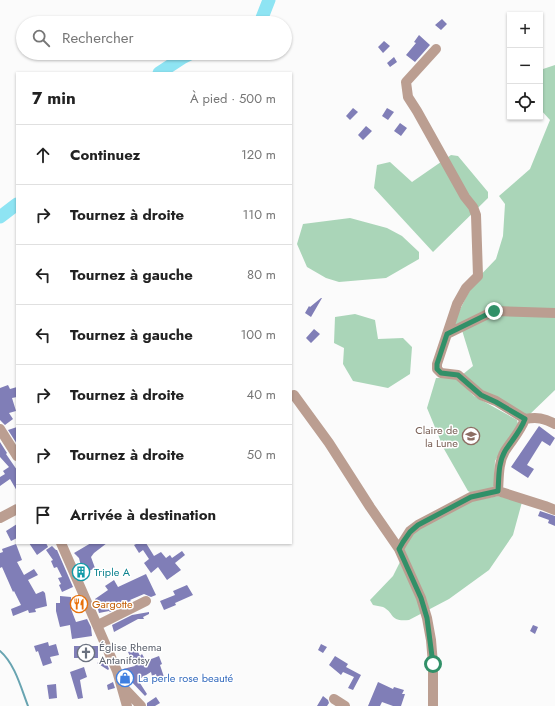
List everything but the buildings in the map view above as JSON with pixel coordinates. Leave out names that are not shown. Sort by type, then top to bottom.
[{"type":"street","points":[[436,49],[406,82],[408,97],[465,197],[473,207],[477,227],[478,276],[466,288],[457,304],[437,364],[437,369],[441,373],[458,375],[481,395],[525,419],[538,417],[555,424]]},
{"type":"street","points":[[447,334],[494,311],[555,313]]},
{"type":"street","points":[[294,396],[325,438],[399,549],[421,598],[427,618],[433,664],[433,706]]},
{"type":"street","points":[[498,491],[501,462],[505,452],[521,429],[525,419]]},
{"type":"street","points":[[0,429],[16,454]]},
{"type":"street","points":[[399,549],[410,532],[418,525],[471,497],[498,491],[555,510]]},
{"type":"street","points":[[0,518],[16,510]]},
{"type":"street","points":[[61,544],[117,671],[126,706]]},
{"type":"street","points":[[98,625],[146,601]]},
{"type":"street","points":[[122,686],[141,706]]},
{"type":"street","points":[[334,699],[345,706]]},
{"type":"green space","points":[[555,65],[555,390],[528,416],[485,394],[462,375],[473,366],[461,327],[449,331],[474,282],[496,259],[503,236],[505,204],[499,196],[530,169],[550,120],[543,112],[543,69]]},
{"type":"green space","points":[[451,155],[458,156],[488,192],[488,198],[433,252],[374,188],[377,165],[390,162],[412,182]]},
{"type":"green space","points":[[350,218],[387,228],[402,236],[419,252],[419,259],[386,278],[339,282],[326,278],[307,267],[297,244],[303,224]]},
{"type":"green space","points":[[355,314],[375,320],[378,339],[403,338],[412,347],[410,374],[388,388],[353,381],[343,364],[344,348],[334,343],[335,317]]},
{"type":"green space","name":"Claire de la Lune","points":[[436,378],[457,378],[474,396],[517,420],[518,424],[495,461],[494,486],[491,489],[474,494],[468,491],[444,449],[427,408]]},
{"type":"green space","points":[[498,496],[522,502],[513,535],[489,570],[449,599],[409,620],[398,620],[387,609],[373,605],[370,600],[393,576],[401,560],[400,554],[414,530],[472,501]]},
{"type":"waterway","points":[[263,16],[269,0]]},
{"type":"waterway","points":[[161,72],[179,60]]},
{"type":"waterway","points":[[0,217],[16,205]]},
{"type":"waterway","points":[[0,651],[14,669],[28,706]]},
{"type":"place","name":"Claire de la Lune","points":[[471,436]]},
{"type":"place","name":"Triple A","points":[[81,572]]},
{"type":"place","name":"Gargotte","points":[[79,604]]},
{"type":"place","name":"Église Rhema Antanifotsy","points":[[86,653]]},
{"type":"place","name":"La perle rose beauté","points":[[125,678]]},
{"type":"route","points":[[433,664],[427,618],[421,598],[399,549],[410,532],[418,525],[471,497],[498,491],[501,462],[505,452],[521,429],[525,419],[481,395],[458,375],[441,373],[437,369],[437,364],[441,356],[447,334],[494,311]]}]
